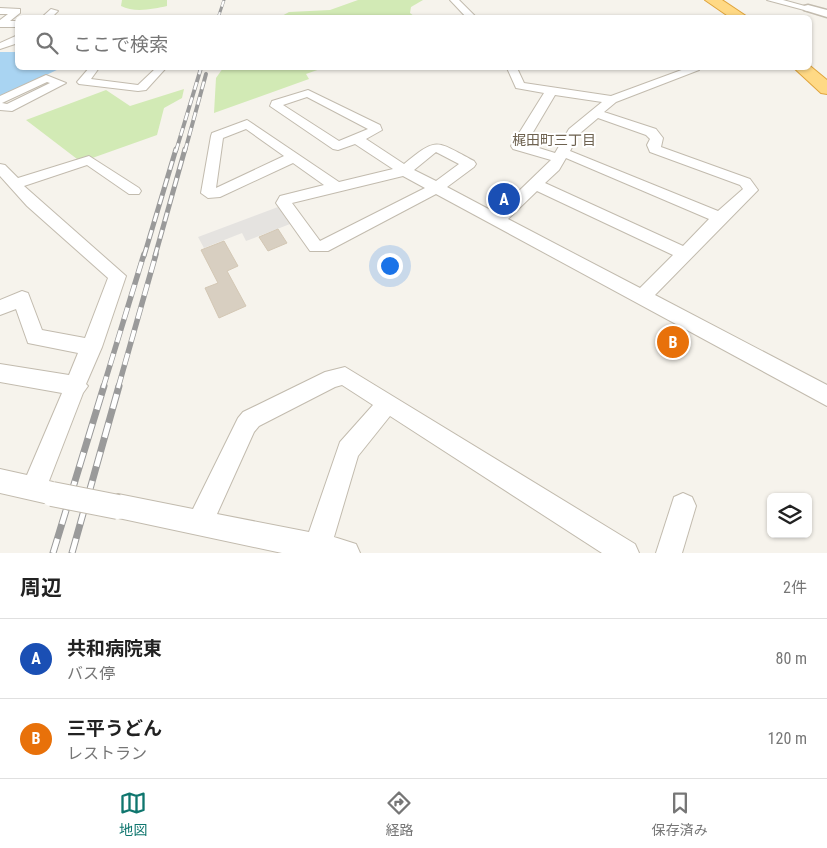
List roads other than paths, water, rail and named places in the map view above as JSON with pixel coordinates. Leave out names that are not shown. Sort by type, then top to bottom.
[{"type":"highway","points":[[712,0],[737,15]]},
{"type":"highway","points":[[804,70],[827,88]]},
{"type":"street","points":[[454,0],[470,15]]},
{"type":"street","points":[[771,0],[827,14]]},
{"type":"street","points":[[0,11],[17,10],[0,24],[15,24]]},
{"type":"street","points":[[49,15],[54,11]]},
{"type":"street","points":[[0,46],[10,44],[15,40]]},
{"type":"street","points":[[0,50],[15,49]]},
{"type":"street","points":[[92,70],[83,82],[142,88],[158,70]]},
{"type":"street","points":[[513,70],[520,86],[612,100]]},
{"type":"street","points":[[496,221],[537,185],[554,167],[574,132],[612,100],[690,70]]},
{"type":"street","points":[[0,100],[46,78],[60,83],[8,108],[0,106]]},
{"type":"street","points":[[551,90],[518,146],[560,155],[720,218]]},
{"type":"street","points":[[308,93],[376,128],[376,130],[356,139],[338,146],[276,106],[276,104],[308,93]]},
{"type":"street","points":[[597,114],[651,132],[657,138],[654,146],[655,149],[745,182],[751,190],[720,218],[642,297]]},
{"type":"street","points":[[294,157],[215,194],[208,193],[217,136],[247,124],[294,157],[336,188]]},
{"type":"street","points":[[356,139],[405,171],[496,221],[827,396]]},
{"type":"street","points":[[437,147],[469,164],[436,188],[322,247],[316,247],[284,203],[286,199],[336,188],[405,171],[432,148],[437,147]]},
{"type":"street","points":[[15,184],[89,160],[134,191]]},
{"type":"street","points":[[0,168],[32,203],[117,276],[115,286],[77,386],[43,491]]},
{"type":"street","points":[[537,185],[686,254]]},
{"type":"street","points":[[0,308],[22,298],[35,337],[92,347]]},
{"type":"street","points":[[0,373],[77,386]]},
{"type":"street","points":[[200,523],[246,425],[251,419],[332,378],[345,376],[626,553]]},
{"type":"street","points":[[317,550],[348,450],[388,403]]},
{"type":"street","points":[[0,481],[317,550],[347,553]]},
{"type":"street","points":[[669,553],[683,506]]},
{"type":"water","points":[[0,52],[15,52],[15,70],[57,70],[0,97]]},
{"type":"railway","points":[[219,15],[224,0]]},
{"type":"railway","points":[[176,151],[200,70]]},
{"type":"railway","points":[[185,151],[206,74]]},
{"type":"railway","points":[[144,256],[176,149]]},
{"type":"railway","points":[[155,256],[185,149]]},
{"type":"railway","points":[[103,388],[144,254]]},
{"type":"railway","points":[[118,388],[156,254]]},
{"type":"railway","points":[[53,553],[104,386]]},
{"type":"railway","points":[[72,553],[119,386]]},
{"type":"place","name":"共和病院東","points":[[504,199]]},
{"type":"place","name":"三平うどん","points":[[673,342]]},
{"type":"district","name":"梶田町三丁目","points":[[554,140]]}]
